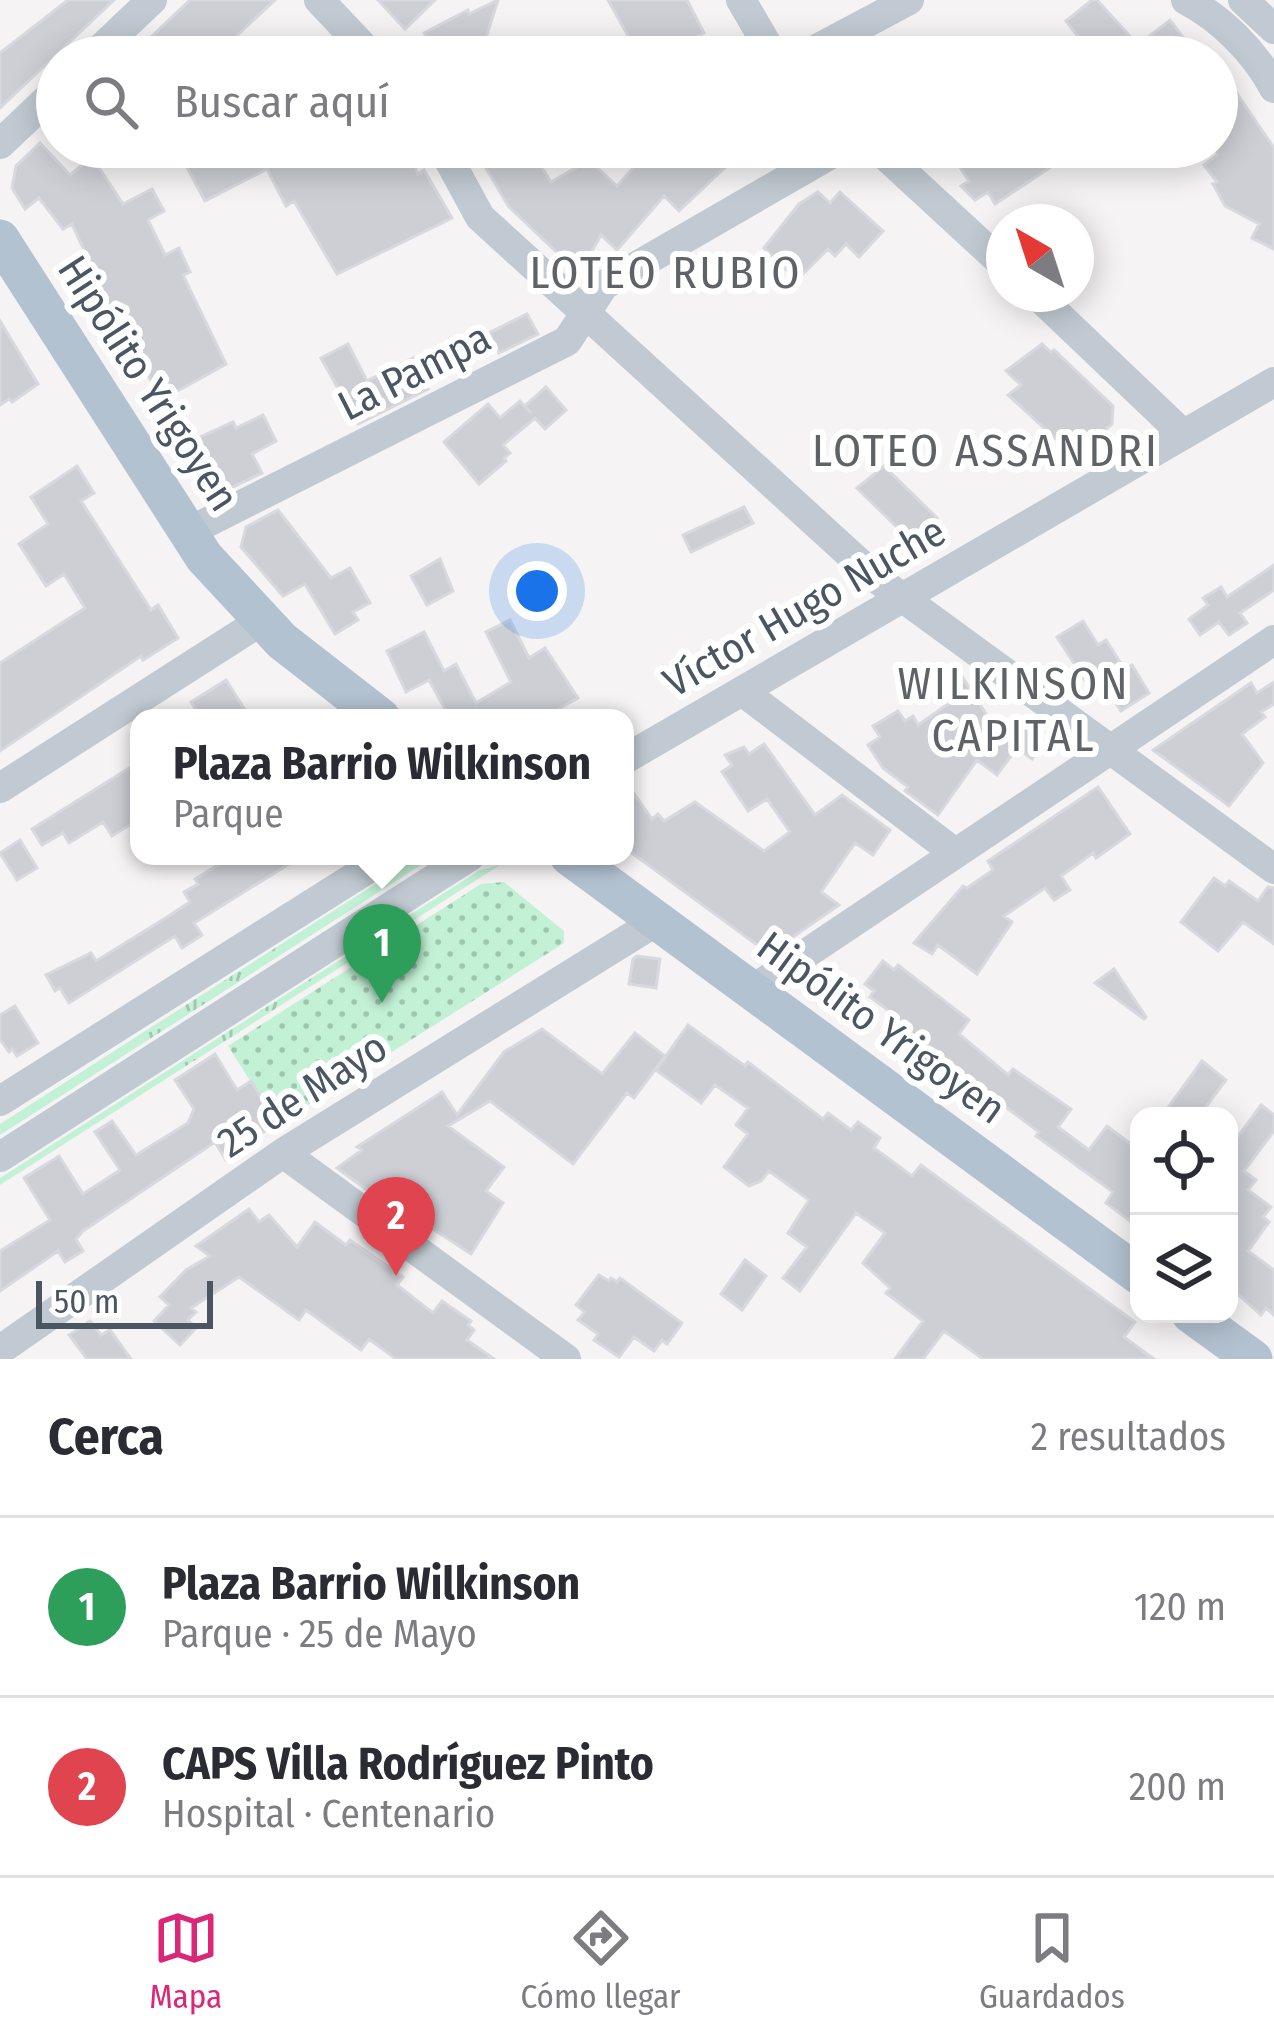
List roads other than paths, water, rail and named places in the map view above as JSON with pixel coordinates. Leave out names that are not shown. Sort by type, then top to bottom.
[{"type":"main road","name":"Hipólito Yrigoyen","points":[[0,239],[12,283],[186,532],[261,621],[369,709]]},
{"type":"main road","name":"Hipólito Yrigoyen","points":[[581,865],[1130,1268]]},
{"type":"main road","points":[[1204,1323],[1253,1359]]},
{"type":"street","points":[[114,36],[152,0]]},
{"type":"street","points":[[319,0],[353,36]]},
{"type":"street","points":[[741,0],[762,36]]},
{"type":"street","points":[[841,36],[909,0]]},
{"type":"street","points":[[1186,0],[1233,36]]},
{"type":"street","points":[[1243,0],[1274,29]]},
{"type":"street","points":[[1238,42],[1274,88]]},
{"type":"street","points":[[0,144],[36,110]]},
{"type":"street","points":[[453,168],[480,217],[877,579],[1274,869]]},
{"type":"street","name":"La Pampa","points":[[186,532],[567,341],[604,284],[806,168]]},
{"type":"street","points":[[899,168],[986,248]]},
{"type":"street","points":[[1055,312],[1184,434]]},
{"type":"street","name":"Víctor Hugo Nuche","points":[[634,754],[1274,382]]},
{"type":"street","points":[[0,788],[261,621]]},
{"type":"street","points":[[752,990],[1274,640]]},
{"type":"street","points":[[742,691],[956,854]]},
{"type":"street","points":[[0,1101],[374,865]]},
{"type":"street","points":[[0,1157],[456,865]]},
{"type":"street","name":"25 de Mayo","points":[[0,1350],[283,1153],[657,921]]},
{"type":"street","points":[[283,1153],[566,1359]]},
{"type":"place","name":"Plaza Barrio Wilkinson","points":[[382,1003]]},
{"type":"place","name":"CAPS Villa Rodríguez Pinto","points":[[396,1276]]},
{"type":"district","name":"LOTEO RUBIO","points":[[666,272]]},
{"type":"district","name":"LOTEO ASSANDRI","points":[[986,450]]},
{"type":"district","name":"WILKINSON CAPITAL","points":[[1014,709]]}]
